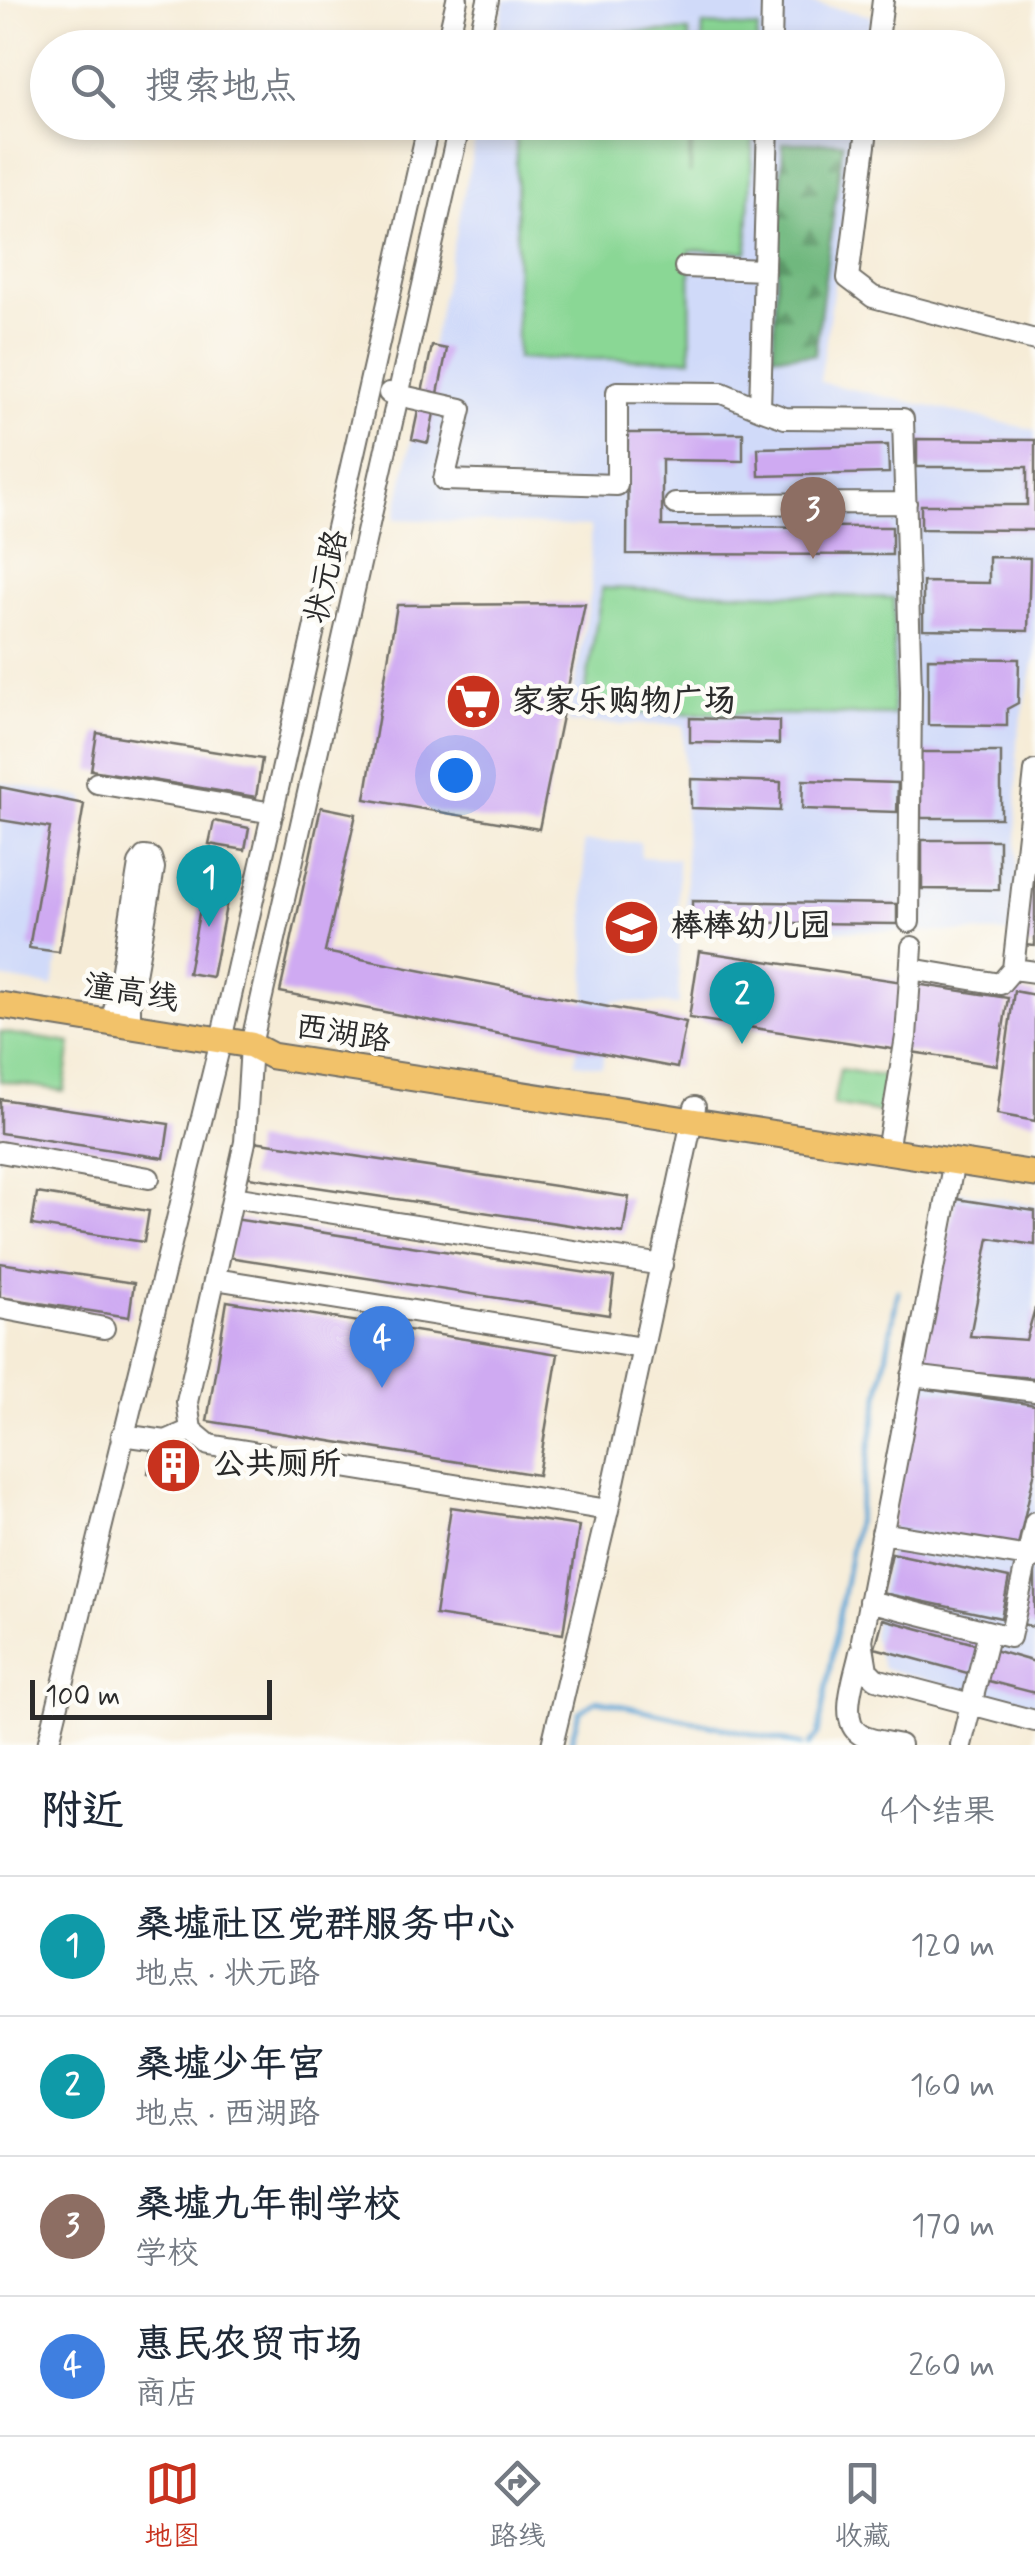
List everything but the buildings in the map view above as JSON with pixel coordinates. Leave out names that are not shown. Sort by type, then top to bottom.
[{"type":"main road","name":"潼高线","points":[[0,1005],[251,1045]]},
{"type":"main road","name":"西湖路","points":[[251,1045],[274,1040],[1035,1174]]},
{"type":"main road","name":"西湖路","points":[[694,1114],[890,1138],[1035,1162]]},
{"type":"street","points":[[450,30],[457,0]]},
{"type":"street","points":[[482,30],[488,0]]},
{"type":"street","points":[[771,30],[772,0]]},
{"type":"street","points":[[879,30],[883,0]]},
{"type":"street","name":"状元路","points":[[48,1745],[221,1040],[426,140]]},
{"type":"street","name":"状元路","points":[[191,1430],[188,1402],[245,1142],[251,1045],[456,140]]},
{"type":"street","points":[[760,409],[768,140]]},
{"type":"street","points":[[866,140],[848,278],[873,297],[1035,340]]},
{"type":"street","points":[[685,267],[764,270]]},
{"type":"street","points":[[369,388],[461,409],[444,480],[617,485],[616,392],[722,394],[785,418],[903,419],[912,690],[909,922]]},
{"type":"street","points":[[675,504],[906,503]]},
{"type":"street","points":[[911,970],[1000,984],[1013,969],[1035,771]]},
{"type":"street","points":[[97,784],[273,813]]},
{"type":"street","points":[[144,856],[151,858],[154,868],[130,1003],[120,1024],[117,1000],[138,864],[144,856]]},
{"type":"street","points":[[890,1138],[906,1037],[912,947]]},
{"type":"street","points":[[1013,969],[1035,972]]},
{"type":"street","points":[[552,1745],[608,1510],[694,1114]]},
{"type":"street","points":[[0,1152],[150,1178]]},
{"type":"street","points":[[900,1745],[861,1735],[850,1724],[848,1712],[954,1162]]},
{"type":"street","points":[[233,1198],[662,1265]]},
{"type":"street","points":[[215,1279],[642,1348]]},
{"type":"street","points":[[0,1308],[104,1328]]},
{"type":"street","points":[[912,1376],[1035,1391]]},
{"type":"street","points":[[122,1435],[166,1441],[191,1430],[209,1445],[608,1510]]},
{"type":"street","points":[[869,1601],[1010,1638],[1031,1557],[1035,1522]]},
{"type":"street","points":[[882,1533],[1031,1557]]},
{"type":"street","points":[[961,1745],[990,1632]]},
{"type":"street","points":[[862,1640],[867,1670],[876,1679],[1035,1721]]},
{"type":"shaded area","points":[[505,0],[797,0],[872,16],[870,30],[499,30]]},
{"type":"shaded area","points":[[475,140],[855,140],[820,382],[1035,430],[1035,656],[1017,741],[1016,933],[687,928],[683,725],[568,723],[591,591],[590,527],[395,519]]},
{"type":"shaded area","points":[[0,782],[85,798],[53,987],[0,978]]},
{"type":"shaded area","name":"棒棒幼儿园","points":[[584,842],[640,842],[641,857],[678,859],[679,1005],[613,1001],[602,1067],[575,1063],[586,996]]},
{"type":"shaded area","points":[[956,1191],[1035,1205],[1035,1708],[883,1668],[872,1635]]},
{"type":"green space","points":[[703,25],[758,28],[758,30],[703,30]]},
{"type":"green space","points":[[516,140],[689,140],[690,174],[693,140],[753,140],[747,252],[690,250],[691,359],[517,359]]},
{"type":"green space","points":[[843,142],[815,355],[773,355],[783,143]]},
{"type":"green space","points":[[602,588],[894,598],[893,715],[582,713]]},
{"type":"green space","points":[[0,1032],[71,1043],[64,1091],[0,1081]]},
{"type":"green space","points":[[840,1069],[887,1077],[882,1113],[833,1105]]},
{"type":"waterway","points":[[809,1745],[818,1734],[898,1291]]},
{"type":"waterway","points":[[570,1745],[579,1712],[597,1700],[802,1745]]},
{"type":"place","name":"桑墟九年制学校","points":[[813,559]]},
{"type":"place","name":"家家乐购物广场","points":[[473,702]]},
{"type":"place","name":"桑墟社区党群服务中心","points":[[209,927]]},
{"type":"place","name":"棒棒幼儿园","points":[[632,927]]},
{"type":"place","name":"桑墟少年宫","points":[[742,1044]]},
{"type":"place","name":"惠民农贸市场","points":[[382,1388]]},
{"type":"place","name":"公共厕所","points":[[174,1465]]}]
